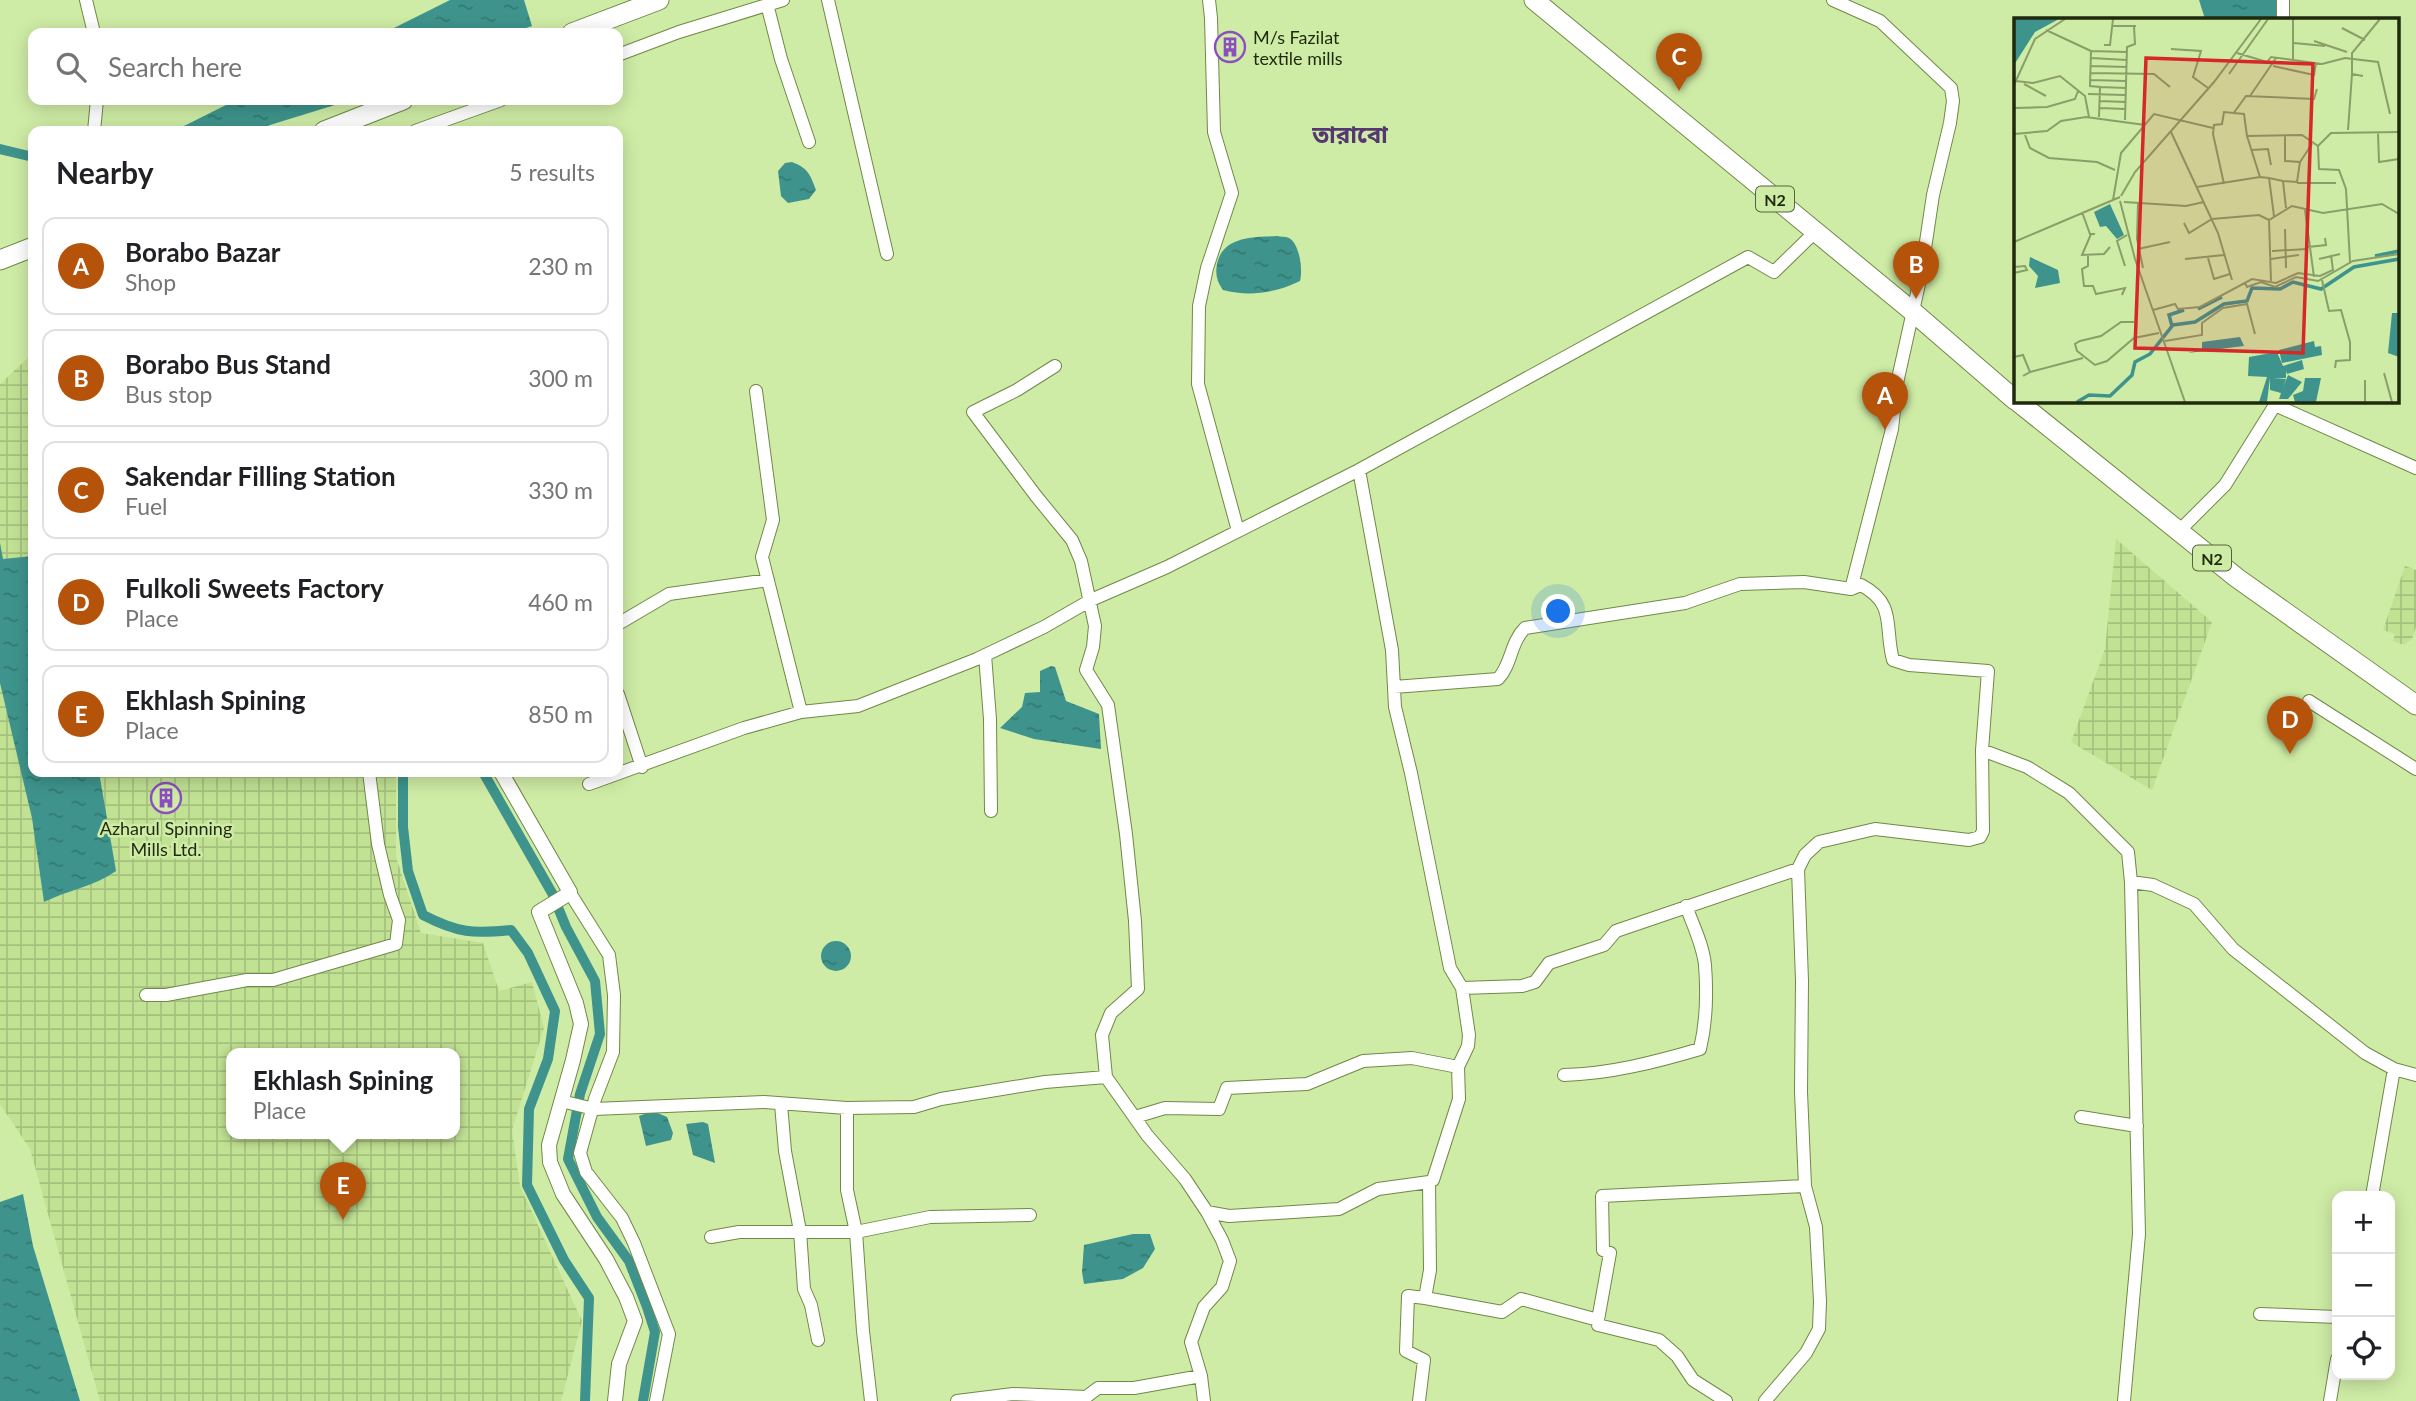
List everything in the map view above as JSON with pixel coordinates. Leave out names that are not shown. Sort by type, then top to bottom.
[{"type":"highway","points":[[585,28],[659,0]]},
{"type":"highway","name":"N2","points":[[1534,0],[2014,398]]},
{"type":"highway","points":[[337,126],[390,105]]},
{"type":"highway","points":[[0,260],[28,249]]},
{"type":"highway","name":"N2","points":[[2018,402],[2236,578],[2416,705]]},
{"type":"street","points":[[86,0],[92,28]]},
{"type":"street","points":[[623,53],[679,32],[783,0]]},
{"type":"street","points":[[828,0],[887,254]]},
{"type":"street","points":[[1209,0],[1213,132],[1232,193],[1207,268],[1199,306],[1198,384],[1238,531]]},
{"type":"street","points":[[1833,0],[1880,21],[1951,88],[1953,101],[1897,383],[1892,429],[1851,589]]},
{"type":"street","points":[[1864,13],[1867,0]]},
{"type":"street","points":[[2283,0],[2283,18]]},
{"type":"street","points":[[767,4],[781,59],[809,142]]},
{"type":"street","points":[[94,126],[97,105]]},
{"type":"street","points":[[429,126],[487,105]]},
{"type":"street","points":[[623,773],[744,728],[802,712],[858,706],[985,655],[1044,627],[1091,600],[1167,567],[1359,470],[1748,257],[1774,272],[1815,232]]},
{"type":"street","points":[[1055,366],[1017,390],[973,412],[1072,540],[1081,561],[1091,600],[1095,626],[1093,647],[1086,670],[1108,705],[1126,834],[1135,921],[1138,989],[1111,1013],[1102,1035],[1107,1077],[1147,1135],[1185,1179],[1207,1212],[1230,1261],[1222,1287],[1205,1307],[1191,1342],[1201,1376],[1204,1401]]},
{"type":"street","points":[[756,391],[773,520],[762,557],[802,712]]},
{"type":"street","points":[[2178,531],[2225,485],[2275,404],[2416,468]]},
{"type":"street","points":[[1207,1212],[1229,1216],[1339,1209],[1378,1189],[1429,1182],[1433,1180],[1459,1099],[1458,1067],[1468,1046],[1469,1035],[1462,988],[1450,968],[1395,707],[1392,650],[1359,470]]},
{"type":"street","points":[[623,621],[669,594],[768,580]]},
{"type":"street","points":[[1394,687],[1497,679],[1506,670],[1515,638],[1525,628],[1685,603],[1740,584],[1804,582],[1851,589],[1861,585],[1876,593],[1886,610],[1894,660],[1909,665],[1988,671],[1982,750],[1983,831],[1980,837],[1969,840],[1875,829],[1819,842],[1805,855],[1798,869],[1805,1186],[1816,1227],[1819,1329],[1806,1353],[1765,1401]]},
{"type":"street","points":[[985,655],[990,719],[991,811]]},
{"type":"street","points":[[2309,701],[2416,769]]},
{"type":"street","points":[[623,709],[642,767]]},
{"type":"street","points":[[1982,750],[2026,767],[2069,793],[2128,852],[2131,881],[2139,1234],[2124,1401]]},
{"type":"street","points":[[146,995],[166,995],[247,980],[274,980],[396,944],[399,920],[378,844],[370,777]]},
{"type":"street","points":[[503,777],[609,955],[614,995],[613,1052],[595,1099],[580,1153],[586,1172],[622,1218],[669,1334],[656,1401]]},
{"type":"street","points":[[589,784],[611,777]]},
{"type":"street","points":[[1462,988],[1522,986],[1535,982],[1549,963],[1604,945],[1616,930],[1798,869]]},
{"type":"street","points":[[2131,881],[2153,885],[2194,904],[2232,949],[2365,1053],[2394,1069],[2416,1075]]},
{"type":"street","points":[[570,893],[538,912],[576,1003],[580,1024],[573,1060],[549,1145],[550,1162],[563,1194],[621,1287],[635,1321],[620,1364],[615,1401]]},
{"type":"street","points":[[1564,1075],[1616,1069],[1700,1049],[1703,1036],[1705,964],[1698,935],[1686,906]]},
{"type":"street","points":[[1135,1117],[1166,1108],[1220,1109],[1227,1088],[1307,1084],[1363,1061],[1412,1058],[1458,1067]]},
{"type":"street","points":[[2373,1191],[2394,1069]]},
{"type":"street","points":[[561,1101],[592,1109],[696,1104],[914,1107],[941,1099],[1045,1082],[1107,1077]]},
{"type":"street","points":[[781,1104],[785,1152],[800,1231],[804,1289],[811,1305],[818,1340]]},
{"type":"street","points":[[847,1108],[847,1191],[856,1233],[871,1401]]},
{"type":"street","points":[[2081,1117],[2137,1126]]},
{"type":"street","points":[[1425,1298],[1430,1270],[1429,1182]]},
{"type":"street","points":[[1726,1401],[1693,1380],[1677,1356],[1659,1340],[1598,1325],[1609,1253],[1603,1250],[1602,1196],[1805,1186]]},
{"type":"street","points":[[711,1237],[739,1232],[856,1233],[930,1217],[1030,1215]]},
{"type":"street","points":[[1419,1401],[1424,1360],[1406,1351],[1408,1296],[1502,1312],[1521,1299],[1598,1320]]},
{"type":"street","points":[[2260,1314],[2332,1317]]},
{"type":"street","points":[[957,1401],[1013,1394],[1086,1397],[1098,1388],[1134,1388],[1201,1376]]},
{"type":"street","points":[[2330,1401],[2334,1380]]},
{"type":"shaded area","points":[[28,358],[28,777],[396,777],[396,857],[421,933],[483,943],[499,991],[532,982],[544,1028],[512,1130],[520,1186],[582,1321],[561,1401],[100,1401],[30,1149],[0,1104],[0,384]]},
{"type":"shaded area","points":[[2116,539],[2212,622],[2152,790],[2071,742],[2105,649]]},
{"type":"shaded area","points":[[2405,566],[2416,570],[2416,627],[2412,639],[2404,645],[2393,641],[2395,634],[2383,630]]},
{"type":"water","points":[[450,0],[524,0],[532,26],[526,28],[394,28]]},
{"type":"water","points":[[2199,0],[2276,0],[2276,18],[2205,18]]},
{"type":"water","points":[[226,105],[335,105],[268,126],[183,126]]},
{"type":"water","points":[[792,162],[808,172],[816,190],[809,199],[788,203],[781,196],[778,171],[785,163]]},
{"type":"water","points":[[1277,236],[1289,238],[1296,246],[1301,265],[1300,281],[1262,293],[1223,290],[1216,268],[1220,255],[1226,248],[1240,240]]},
{"type":"water","points":[[0,543],[3,559],[28,556],[28,777],[100,777],[116,871],[44,902],[32,818],[0,683]]},
{"type":"water","points":[[1055,667],[1066,701],[1099,714],[1101,749],[1034,739],[1000,728],[1022,707],[1025,693],[1040,692],[1040,671]]},
{"type":"water","points":[[836,941],[847,945],[851,956],[847,967],[836,971],[825,967],[821,956],[825,945]]},
{"type":"water","points":[[653,1111],[667,1117],[673,1133],[671,1140],[646,1146],[639,1116]]},
{"type":"water","points":[[686,1124],[708,1124],[715,1163],[693,1155]]},
{"type":"water","points":[[23,1194],[33,1246],[80,1401],[0,1401],[0,1202]]},
{"type":"water","points":[[1133,1234],[1150,1234],[1155,1249],[1143,1268],[1123,1279],[1084,1284],[1084,1245]]},
{"type":"waterway","points":[[0,149],[28,156]]},
{"type":"waterway","points":[[403,777],[403,827],[408,871],[423,915],[446,926],[466,931],[511,930],[528,953],[555,1011],[548,1059],[529,1109],[527,1185],[564,1260],[589,1298],[585,1401]]},
{"type":"waterway","points":[[486,777],[552,893],[566,927],[595,981],[600,1034],[580,1094],[568,1159],[597,1217],[629,1261],[655,1332],[643,1401]]},
{"type":"place","name":"M/s Fazilat textile mills","points":[[1230,47]]},
{"type":"place","name":"Sakendar Filling Station","points":[[1679,91]]},
{"type":"place","name":"Borabo Bus Stand","points":[[1916,299]]},
{"type":"place","name":"Borabo Bazar","points":[[1885,430]]},
{"type":"place","name":"Fulkoli Sweets Factory","points":[[2290,754]]},
{"type":"place","name":"Azharul Spinning Mills Ltd.","points":[[166,798]]},
{"type":"place","name":"Ekhlash Spining","points":[[343,1220]]},
{"type":"district","name":"তারাবো","points":[[1350,133]]}]
